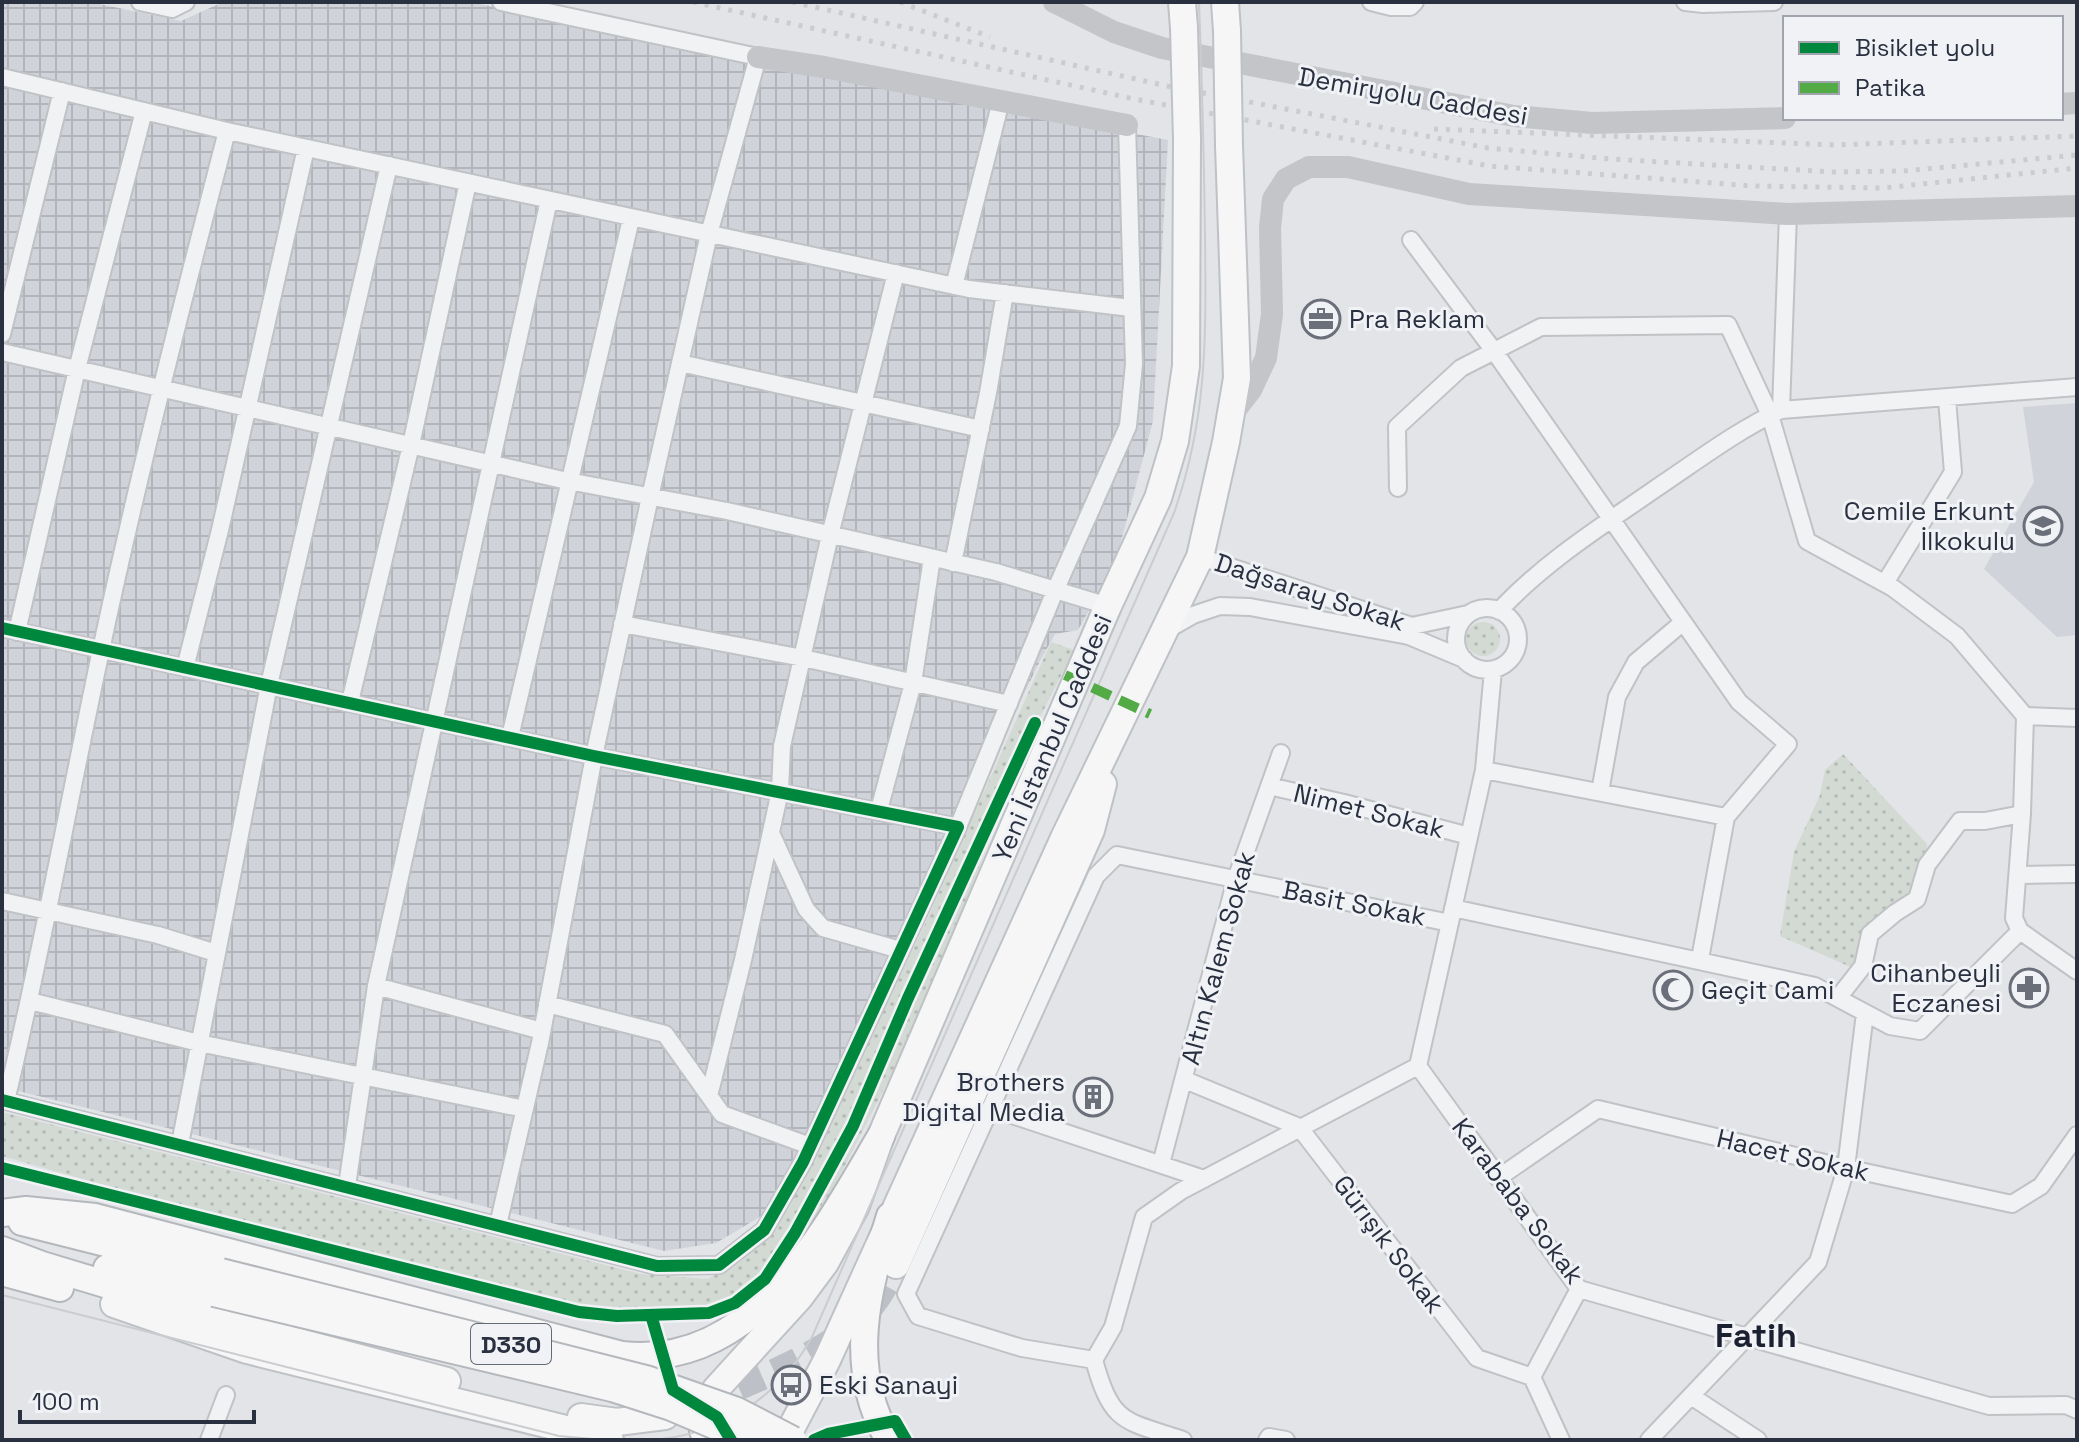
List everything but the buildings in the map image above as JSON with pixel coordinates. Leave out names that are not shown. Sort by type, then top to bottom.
[{"type":"main road","name":"Demiryolu Caddesi","points":[[1054,2],[1114,32],[1162,48],[1514,116],[1592,123],[1783,118]]},
{"type":"main road","points":[[1065,2],[1084,19]]},
{"type":"main road","name":"Yeni İstanbul Caddesi","points":[[707,1440],[702,1422],[704,1409],[716,1389],[799,1298],[831,1254],[856,1206],[881,1136],[1108,606],[1158,498],[1175,441],[1186,366],[1187,139],[1182,2]]},
{"type":"main road","name":"Yeni İstanbul Caddesi","points":[[785,1440],[827,1360],[890,1216],[1200,557],[1237,378],[1225,2]]},
{"type":"main road","points":[[758,57],[1127,125]]},
{"type":"main road","points":[[1230,418],[1251,390],[1266,358],[1272,314],[1270,228],[1273,199],[1286,179],[1309,167],[1348,167],[1469,194],[1788,214],[2077,206]]},
{"type":"main road","name":"Yeni İstanbul Caddesi","points":[[896,1265],[1091,830],[1117,729]]},
{"type":"main road","points":[[2,1214],[26,1210],[95,1217],[622,1355],[649,1356],[686,1349],[717,1338],[761,1307],[819,1237],[881,1136]]},
{"type":"main road","name":"D330","points":[[2,1214],[217,1282],[612,1388],[671,1407],[749,1440]]},
{"type":"main road","points":[[889,1440],[875,1412],[868,1386],[864,1321],[872,1276],[890,1216]]},
{"type":"main road","name":"D330","points":[[2,1244],[217,1282],[646,1379],[737,1411],[793,1440]]},
{"type":"main road","points":[[2,1250],[42,1265],[284,1338],[599,1421],[636,1421],[665,1416]]},
{"type":"main road","points":[[2,1272],[114,1304],[258,1353],[610,1440]]},
{"type":"main road","points":[[114,1304],[161,1312],[224,1331],[284,1338]]},
{"type":"street","points":[[140,2],[172,9],[186,2]]},
{"type":"street","points":[[498,1225],[542,1031],[594,756],[650,497],[709,234],[758,57],[501,2]]},
{"type":"street","points":[[1371,2],[1391,7],[1410,7],[1415,2]]},
{"type":"street","points":[[1685,2],[1774,2]]},
{"type":"street","points":[[2,77],[227,131],[954,286],[1131,308]]},
{"type":"street","points":[[2,334],[62,91]]},
{"type":"street","points":[[954,286],[1001,101]]},
{"type":"street","points":[[144,111],[10,630],[594,756],[958,827]]},
{"type":"street","points":[[227,131],[160,388],[101,651],[30,1001],[4,1100],[657,1266],[719,1265],[764,1230],[810,1146],[958,827],[1055,591],[1128,426],[1134,364],[1127,125]]},
{"type":"street","points":[[185,668],[306,148]]},
{"type":"street","points":[[180,1144],[269,685],[389,165]]},
{"type":"street","points":[[350,702],[411,445],[468,182]]},
{"type":"street","points":[[347,1186],[376,986],[549,200]]},
{"type":"street","points":[[1776,413],[1788,214]]},
{"type":"street","points":[[510,737],[631,219]]},
{"type":"street","points":[[1411,240],[1494,351],[1739,702],[1788,744],[1726,817],[1700,959]]},
{"type":"street","points":[[709,1096],[780,791],[782,746],[830,535],[896,273]]},
{"type":"street","points":[[953,563],[1005,293]]},
{"type":"street","points":[[1398,488],[1397,427],[1461,368],[1541,327],[1728,325],[1776,413],[1807,541],[1885,583],[1957,636],[2025,716],[2014,918],[2020,931],[2077,971]]},
{"type":"street","points":[[2,352],[571,482],[932,558],[1108,606]]},
{"type":"street","points":[[680,363],[981,429]]},
{"type":"street","points":[[1499,611],[1520,587],[1610,521],[1749,425],[1776,413],[2077,387]]},
{"type":"street","points":[[1885,583],[1953,472],[1947,399]]},
{"type":"street","name":"Dağsaray Sokak","points":[[1200,557],[1412,626],[1468,614]]},
{"type":"street","points":[[879,810],[913,683],[932,558]]},
{"type":"street","name":"Dağsaray Sokak","points":[[1164,632],[1193,615],[1220,606],[1250,607],[1409,636],[1464,659]]},
{"type":"street","points":[[1486,608],[1499,611],[1512,620],[1518,639],[1511,659],[1493,670],[1482,670],[1464,659],[1456,640],[1458,630],[1468,614],[1486,608]]},
{"type":"street","points":[[1600,792],[1617,697],[1636,662],[1682,623]]},
{"type":"street","points":[[622,624],[803,658],[1009,704]]},
{"type":"street","points":[[1183,1440],[1123,1420],[1104,1395],[1094,1360],[1113,1327],[1144,1217],[1181,1191],[1418,1066],[1484,770],[1493,670]]},
{"type":"street","points":[[2025,716],[2077,718]]},
{"type":"street","name":"Altın Kalem Sokak","points":[[1161,1164],[1236,879],[1281,753]]},
{"type":"street","points":[[1484,770],[1726,817]]},
{"type":"street","name":"Nimet Sokak","points":[[1269,786],[1469,836]]},
{"type":"street","points":[[1838,998],[1863,966],[1870,934],[1917,899],[1927,865],[1960,821],[1985,821],[2022,814]]},
{"type":"street","points":[[771,833],[806,909],[823,928],[900,950]]},
{"type":"street","name":"Basit Sokak","points":[[991,1108],[1096,876],[1117,855],[1236,879],[1700,959],[1815,986],[1890,1026],[1920,1031],[2020,931]]},
{"type":"street","points":[[2018,875],[2077,874]]},
{"type":"street","points":[[2,901],[158,935],[216,953]]},
{"type":"street","points":[[376,986],[542,1031]]},
{"type":"street","points":[[30,1001],[199,1043],[525,1109]]},
{"type":"street","points":[[547,1004],[665,1034],[722,1114],[810,1146]]},
{"type":"street","points":[[1649,1440],[1818,1262],[1846,1168],[1865,1013]]},
{"type":"street","name":"Karababa Sokak","points":[[1418,1066],[1579,1289],[1989,1406],[2066,1405],[2077,1410]]},
{"type":"street","name":"Gürışık Sokak","points":[[1185,1080],[1299,1127],[1477,1358],[1532,1377]]},
{"type":"street","points":[[1094,1360],[1022,1348],[918,1316],[906,1294],[991,1108],[1204,1179]]},
{"type":"street","name":"Hacet Sokak","points":[[1498,1178],[1598,1109],[2012,1204],[2041,1186],[2077,1135]]},
{"type":"street","points":[[1561,1440],[1532,1377],[1579,1289]]},
{"type":"street","points":[[209,1440],[226,1395]]},
{"type":"street","points":[[1691,1396],[1758,1440]]},
{"type":"street","points":[[1267,1440],[1269,1437],[1286,1440]]},
{"type":"shaded area","points":[[2,2],[90,2],[181,21],[223,2],[470,2],[1168,140],[1153,421],[1115,564],[1078,630],[1055,634],[1040,661],[854,1066],[765,1214],[716,1243],[664,1251],[2,1087]]},
{"type":"shaded area","name":"Cemile Erkunt İlkokulu","points":[[2077,403],[2077,635],[2057,637],[1984,569],[2034,482],[2023,407]]},
{"type":"shaded area","points":[[1483,622],[1495,627],[1500,639],[1495,651],[1483,656],[1471,651],[1466,639],[1471,627]]},
{"type":"shaded area","points":[[1051,642],[1074,650],[1035,727],[915,1028],[829,1197],[798,1244],[764,1287],[725,1315],[699,1310],[584,1306],[205,1214],[2,1156],[2,1112],[641,1274],[708,1279],[753,1249],[788,1209],[925,924]]},
{"type":"shaded area","points":[[1843,754],[1927,844],[1926,878],[1912,893],[1884,910],[1853,968],[1780,936],[1794,852],[1820,795],[1825,770]]},
{"type":"tunnel","points":[[703,1403],[787,1366],[847,1331],[872,1305],[896,1265]]},
{"type":"tram line","points":[[651,1440],[701,1430],[745,1410],[782,1378],[812,1337],[1174,513],[1193,443],[1205,341],[1199,2]]},
{"type":"tram line","points":[[2,1295],[559,1436],[604,1440]]},
{"type":"railway","points":[[693,2],[1134,99],[1490,166],[1752,186],[1883,188],[2077,168]]},
{"type":"railway","points":[[792,2],[1167,86],[1488,148],[1610,159],[1834,172],[1903,171],[2077,155]]},
{"type":"railway","points":[[900,2],[990,37]]},
{"type":"railway","points":[[1434,129],[1835,145],[2077,136]]},
{"type":"marked path","points":[[1065,675],[1150,714]]},
{"type":"cycle path","points":[[2,628],[594,756],[958,827],[803,1162],[764,1230],[719,1265],[657,1266],[2,1100]]},
{"type":"cycle path","points":[[2,1168],[579,1312],[617,1316],[709,1313],[735,1303],[765,1279],[795,1233],[853,1126],[908,998],[1035,723]]},
{"type":"cycle path","points":[[651,1315],[673,1390],[717,1417],[731,1440]]},
{"type":"cycle path","points":[[814,1440],[828,1434],[895,1421],[906,1440]]},
{"type":"place","name":"Pra Reklam","points":[[1321,319]]},
{"type":"place","name":"Cemile Erkunt İlkokulu","points":[[2043,526]]},
{"type":"place","name":"Cihanbeyli Eczanesi","points":[[2029,988]]},
{"type":"place","name":"Geçit Cami","points":[[1673,990]]},
{"type":"place","name":"Brothers Digital Media","points":[[1093,1097]]},
{"type":"place","name":"Eski Sanayi","points":[[791,1385]]},
{"type":"district","name":"Fatih","points":[[1756,1335]]}]
